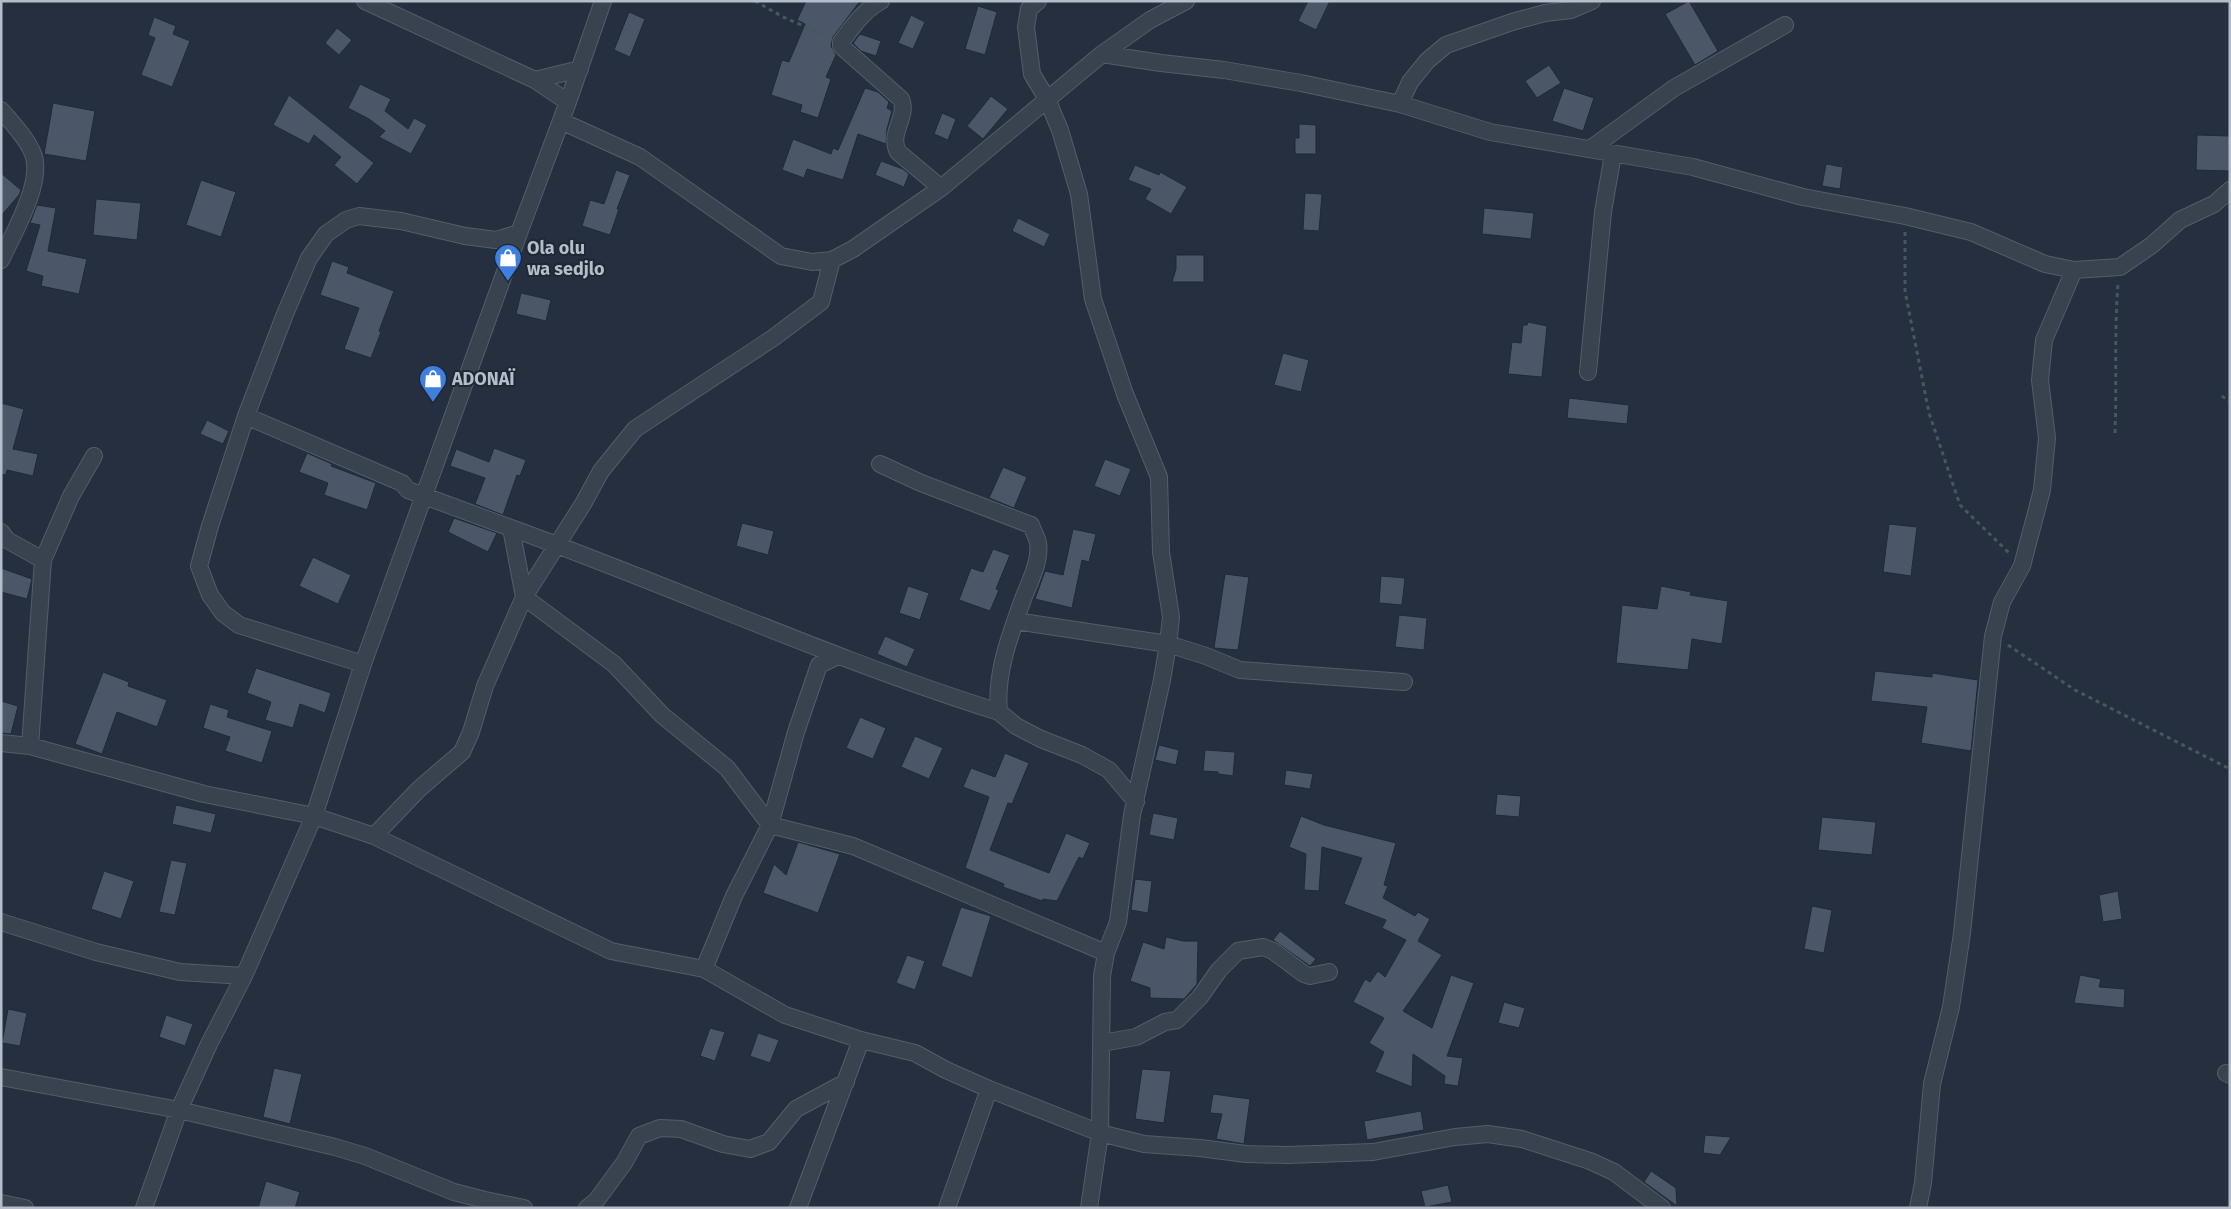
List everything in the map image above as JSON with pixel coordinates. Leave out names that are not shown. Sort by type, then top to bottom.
[{"type":"street","points":[[365,1],[535,80],[568,102]]},
{"type":"street","points":[[144,1208],[179,1110],[209,1044],[244,976],[314,816],[363,664],[580,69],[603,1]]},
{"type":"street","points":[[881,1],[871,7],[860,18],[841,42],[843,48],[872,71],[901,99],[904,109],[898,126],[896,147],[898,152],[941,188]]},
{"type":"street","points":[[561,121],[640,156],[781,256],[812,262],[832,260],[853,249],[941,188],[1102,54],[1150,20],[1186,1]]},
{"type":"street","points":[[1400,104],[1410,82],[1427,62],[1446,45],[1512,22],[1545,13],[1571,10],[1592,1]]},
{"type":"street","points":[[1028,4],[1027,50],[1032,74],[1047,99],[1060,130],[1079,194],[1093,299],[1125,394],[1159,477],[1161,552],[1171,618],[1168,644],[1123,872],[1118,922],[1106,953],[1102,976],[1100,1009],[1102,1043],[1100,1133],[1089,1208]]},
{"type":"street","points":[[1590,149],[1674,88],[1785,25]]},
{"type":"street","points":[[1102,54],[1234,72],[1400,104],[1490,132],[1693,167],[1803,197],[1906,216],[1971,232],[2045,264],[2074,270],[2120,267],[2152,245],[2180,220],[2214,204],[2230,190]]},
{"type":"street","points":[[535,80],[580,69]]},
{"type":"street","points":[[1,110],[27,142],[35,160],[33,187],[1,260]]},
{"type":"street","points":[[1588,372],[1602,212],[1613,154]]},
{"type":"street","points":[[363,664],[239,625],[223,614],[210,595],[199,566],[246,416],[285,314],[309,258],[326,234],[346,220],[359,216],[401,221],[465,236],[496,240],[519,233]]},
{"type":"street","points":[[374,836],[419,789],[462,752],[471,732],[485,686],[524,597],[602,471],[635,429],[773,338],[821,302],[832,260]]},
{"type":"street","points":[[1918,1208],[1932,1084],[1950,1007],[1962,933],[1993,636],[2002,602],[2022,566],[2042,490],[2048,438],[2040,380],[2044,340],[2074,270]]},
{"type":"street","points":[[246,416],[402,483],[408,490],[557,545],[931,691],[999,712],[1016,726],[1041,739],[1082,755],[1110,770],[1136,802]]},
{"type":"street","points":[[30,746],[43,560],[71,496],[94,456]]},
{"type":"street","points":[[880,464],[920,483],[1031,525],[1038,544],[1036,565],[1015,621],[997,690],[999,712]]},
{"type":"street","points":[[511,528],[524,597],[614,664],[662,715],[727,768],[770,825],[853,846],[1106,953]]},
{"type":"street","points":[[1,532],[7,540],[43,560]]},
{"type":"street","points":[[1015,621],[1168,644],[1206,656],[1240,670],[1404,682]]},
{"type":"street","points":[[704,969],[734,896],[770,825],[796,732],[819,665],[838,656]]},
{"type":"street","points":[[1,744],[30,746],[204,794],[314,816],[374,836],[611,951],[704,969],[785,1015],[861,1040],[915,1053],[946,1070],[989,1089],[1100,1133],[1144,1144],[1246,1154],[1288,1155],[1373,1152],[1455,1137],[1496,1136],[1522,1139],[1614,1172],[1662,1208]]},
{"type":"street","points":[[1,922],[96,952],[180,972],[244,976]]},
{"type":"street","points":[[1102,1043],[1136,1037],[1165,1022],[1177,1020],[1200,997],[1219,970],[1238,951],[1263,947],[1273,951],[1304,974],[1310,976],[1329,972]]},
{"type":"street","points":[[798,1208],[861,1040]]},
{"type":"street","points":[[1,1077],[179,1110],[335,1147],[365,1156],[454,1192],[524,1208]]},
{"type":"street","points":[[587,1208],[596,1200],[624,1163],[639,1136],[660,1128],[681,1129],[723,1144],[750,1149],[769,1142],[796,1109],[846,1082]]},
{"type":"street","points":[[947,1208],[989,1089]]},
{"type":"street","points":[[1,1203],[25,1208]]},
{"type":"path","points":[[754,1],[783,17],[841,42]]},
{"type":"path","points":[[1906,216],[1904,291],[1929,413],[1960,505],[2022,566]]},
{"type":"path","points":[[2115,433],[2117,382],[2115,329],[2120,267]]},
{"type":"path","points":[[2222,396],[2230,402]]},
{"type":"path","points":[[1993,636],[2075,690],[2230,769]]},
{"type":"building","points":[[806,1],[860,1],[833,37],[831,46],[836,55],[826,77],[831,79],[818,118],[800,112],[802,105],[771,95],[782,60],[789,62],[805,24],[797,20]]},
{"type":"building","points":[[1308,1],[1330,1],[1316,30],[1298,21]]},
{"type":"building","points":[[1689,1],[1718,51],[1695,65],[1665,14]]},
{"type":"building","points":[[978,6],[997,12],[985,55],[965,49]]},
{"type":"building","points":[[629,12],[645,19],[630,57],[614,50]]},
{"type":"building","points":[[911,15],[925,22],[913,49],[898,43]]},
{"type":"building","points":[[154,17],[176,26],[173,34],[190,41],[172,87],[141,75],[155,38],[148,35]]},
{"type":"building","points":[[337,28],[352,40],[339,55],[325,43]]},
{"type":"building","points":[[860,34],[881,41],[876,56],[861,51],[853,43]]},
{"type":"building","points":[[1549,65],[1561,83],[1537,98],[1525,81]]},
{"type":"building","points":[[360,84],[391,99],[385,111],[408,129],[414,118],[427,125],[411,154],[379,137],[385,131],[369,119],[348,108]]},
{"type":"building","points":[[865,88],[878,92],[889,102],[887,108],[892,111],[887,129],[886,144],[858,134],[843,180],[807,169],[804,178],[782,170],[793,139],[831,154],[833,148],[838,150]]},
{"type":"building","points":[[1564,88],[1594,98],[1583,131],[1552,121]]},
{"type":"building","points":[[289,95],[374,163],[357,184],[334,165],[341,157],[314,135],[309,144],[273,125]]},
{"type":"building","points":[[991,96],[1008,109],[983,139],[967,126]]},
{"type":"building","points":[[53,103],[95,111],[86,161],[44,154]]},
{"type":"building","points":[[942,113],[956,119],[948,140],[934,134]]},
{"type":"building","points":[[1299,124],[1316,125],[1316,154],[1295,154],[1295,138],[1299,138]]},
{"type":"building","points":[[2197,135],[2230,136],[2230,171],[2196,170]]},
{"type":"building","points":[[881,161],[903,169],[909,174],[904,187],[875,175]]},
{"type":"building","points":[[1826,164],[1843,167],[1840,189],[1822,186]]},
{"type":"building","points":[[1135,165],[1159,175],[1160,172],[1187,187],[1171,214],[1145,199],[1151,189],[1128,180]]},
{"type":"building","points":[[616,170],[630,175],[617,209],[619,209],[610,235],[582,226],[590,200],[604,204]]},
{"type":"building","points":[[1,173],[21,190],[1,216]]},
{"type":"building","points":[[201,180],[236,192],[221,237],[186,225]]},
{"type":"building","points":[[1305,193],[1322,194],[1319,231],[1303,230]]},
{"type":"building","points":[[96,199],[141,203],[137,240],[93,235]]},
{"type":"building","points":[[37,205],[56,208],[48,251],[87,259],[79,294],[41,286],[43,276],[26,271],[40,225],[30,223]]},
{"type":"building","points":[[1484,208],[1534,213],[1531,239],[1482,234]]},
{"type":"building","points":[[1018,218],[1050,234],[1044,247],[1012,231]]},
{"type":"building","points":[[1176,255],[1204,255],[1204,282],[1172,282],[1176,269]]},
{"type":"building","points":[[332,261],[349,267],[347,273],[394,291],[371,358],[344,349],[359,308],[320,295]]},
{"type":"building","points":[[521,293],[551,300],[546,321],[516,314]]},
{"type":"building","points":[[1528,322],[1547,326],[1542,377],[1508,374],[1512,342],[1521,343],[1523,325],[1527,325]]},
{"type":"building","points":[[1283,353],[1309,360],[1301,392],[1274,385]]},
{"type":"building","points":[[1569,398],[1629,405],[1627,424],[1567,418]]},
{"type":"building","points":[[1,403],[24,409],[13,449],[38,454],[33,476],[7,470],[6,475],[1,474]]},
{"type":"building","points":[[207,420],[229,431],[223,444],[200,434]]},
{"type":"building","points":[[494,448],[526,460],[520,476],[517,475],[503,515],[475,504],[485,478],[450,466],[456,449],[489,462]]},
{"type":"building","points":[[307,453],[332,464],[331,466],[376,483],[367,510],[324,495],[328,483],[299,472]]},
{"type":"building","points":[[1105,459],[1131,469],[1120,496],[1094,486]]},
{"type":"building","points":[[1003,467],[1027,477],[1014,508],[989,498]]},
{"type":"building","points":[[454,518],[497,533],[488,552],[448,532]]},
{"type":"building","points":[[742,523],[774,531],[768,555],[736,546]]},
{"type":"building","points":[[1889,524],[1917,527],[1911,576],[1883,572]]},
{"type":"building","points":[[1073,529],[1096,534],[1089,562],[1082,560],[1072,608],[1035,599],[1045,571],[1063,575]]},
{"type":"building","points":[[993,549],[1010,555],[996,589],[999,590],[990,611],[959,600],[971,568],[983,572]]},
{"type":"building","points":[[313,557],[351,575],[338,604],[299,586]]},
{"type":"building","points":[[1,568],[32,579],[27,599],[1,592]]},
{"type":"building","points":[[1225,574],[1249,577],[1238,650],[1214,648]]},
{"type":"building","points":[[1381,576],[1405,578],[1402,605],[1379,603]]},
{"type":"building","points":[[908,586],[929,593],[920,620],[899,613]]},
{"type":"building","points":[[1661,586],[1691,592],[1690,595],[1728,601],[1722,644],[1692,639],[1688,670],[1616,663],[1622,605],[1657,609]]},
{"type":"building","points":[[1399,615],[1427,618],[1424,650],[1395,647]]},
{"type":"building","points":[[885,636],[915,649],[907,667],[877,654]]},
{"type":"building","points":[[256,668],[331,693],[325,713],[300,704],[293,728],[265,720],[271,702],[247,693]]},
{"type":"building","points":[[1875,671],[1932,677],[1932,673],[1978,680],[1971,751],[1921,743],[1927,707],[1871,701]]},
{"type":"building","points":[[103,672],[129,682],[128,686],[167,700],[157,727],[117,712],[102,754],[75,744]]},
{"type":"building","points":[[1,701],[18,706],[11,734],[1,733]]},
{"type":"building","points":[[210,704],[229,710],[227,717],[272,731],[262,763],[225,751],[230,737],[203,728]]},
{"type":"building","points":[[860,717],[886,728],[873,759],[846,748]]},
{"type":"building","points":[[915,736],[943,748],[929,779],[901,767]]},
{"type":"building","points":[[1159,745],[1179,750],[1176,765],[1155,760]]},
{"type":"building","points":[[1205,750],[1235,752],[1233,776],[1203,771]]},
{"type":"building","points":[[1005,753],[1029,763],[1012,804],[1008,803],[990,850],[1049,873],[1066,833],[1090,843],[1083,859],[1079,857],[1057,901],[1043,899],[1042,901],[1003,887],[1004,884],[965,868],[989,797],[963,787],[971,768],[995,777]]},
{"type":"building","points":[[1286,770],[1313,774],[1310,789],[1284,785]]},
{"type":"building","points":[[1497,794],[1521,796],[1519,817],[1495,815]]},
{"type":"building","points":[[176,805],[216,814],[211,833],[172,824]]},
{"type":"building","points":[[1153,813],[1178,818],[1174,840],[1149,835]]},
{"type":"building","points":[[1301,816],[1324,825],[1396,843],[1384,885],[1388,886],[1383,898],[1415,916],[1418,912],[1430,919],[1418,941],[1442,955],[1403,1011],[1432,1028],[1451,975],[1474,983],[1447,1056],[1463,1058],[1458,1086],[1444,1084],[1445,1076],[1413,1054],[1412,1087],[1375,1072],[1384,1052],[1369,1043],[1384,1018],[1353,1002],[1365,979],[1370,982],[1378,971],[1385,977],[1406,940],[1382,928],[1386,920],[1344,904],[1362,858],[1322,847],[1319,891],[1304,890],[1306,854],[1289,847]]},
{"type":"building","points":[[1822,817],[1876,822],[1872,855],[1818,850]]},
{"type":"building","points":[[798,842],[840,854],[818,913],[763,893],[774,864],[786,875]]},
{"type":"building","points":[[171,860],[187,863],[175,915],[159,912]]},
{"type":"building","points":[[104,871],[134,881],[121,919],[91,909]]},
{"type":"building","points":[[1135,879],[1152,881],[1148,913],[1131,910]]},
{"type":"building","points":[[2118,891],[2122,919],[2103,922],[2099,895]]},
{"type":"building","points":[[1812,906],[1832,910],[1824,953],[1804,949]]},
{"type":"building","points":[[961,907],[991,916],[972,978],[941,966]]},
{"type":"building","points":[[1280,931],[1316,959],[1310,966],[1273,940]]},
{"type":"building","points":[[1166,937],[1183,941],[1198,941],[1197,984],[1184,999],[1150,998],[1150,988],[1130,981],[1143,942],[1164,949]]},
{"type":"building","points":[[907,955],[925,961],[915,990],[896,983]]},
{"type":"building","points":[[2080,975],[2101,979],[2099,987],[2125,989],[2124,1008],[2074,1003]]},
{"type":"building","points":[[1504,1002],[1525,1008],[1519,1028],[1498,1023]]},
{"type":"building","points":[[8,1009],[27,1013],[20,1046],[2,1043]]},
{"type":"building","points":[[166,1015],[193,1024],[185,1046],[159,1037]]},
{"type":"building","points":[[710,1028],[725,1032],[715,1061],[700,1056]]},
{"type":"building","points":[[758,1033],[779,1040],[770,1063],[750,1056]]},
{"type":"building","points":[[274,1068],[302,1074],[290,1124],[263,1117]]},
{"type":"building","points":[[1142,1069],[1171,1071],[1164,1123],[1135,1119]]},
{"type":"building","points":[[1213,1094],[1250,1099],[1244,1144],[1216,1139],[1222,1114],[1210,1113]]},
{"type":"building","points":[[1421,1111],[1424,1130],[1367,1140],[1364,1121]]},
{"type":"building","points":[[1705,1135],[1731,1137],[1720,1155],[1703,1153]]},
{"type":"building","points":[[1651,1171],[1676,1188],[1677,1206],[1644,1182]]},
{"type":"building","points":[[266,1181],[300,1192],[295,1208],[258,1208]]},
{"type":"building","points":[[1448,1185],[1452,1202],[1425,1207],[1421,1191]]},
{"type":"place","name":"Ola olu wa sedjlo","points":[[508,282]]},
{"type":"place","name":"ADONAÏ","points":[[433,403]]}]
